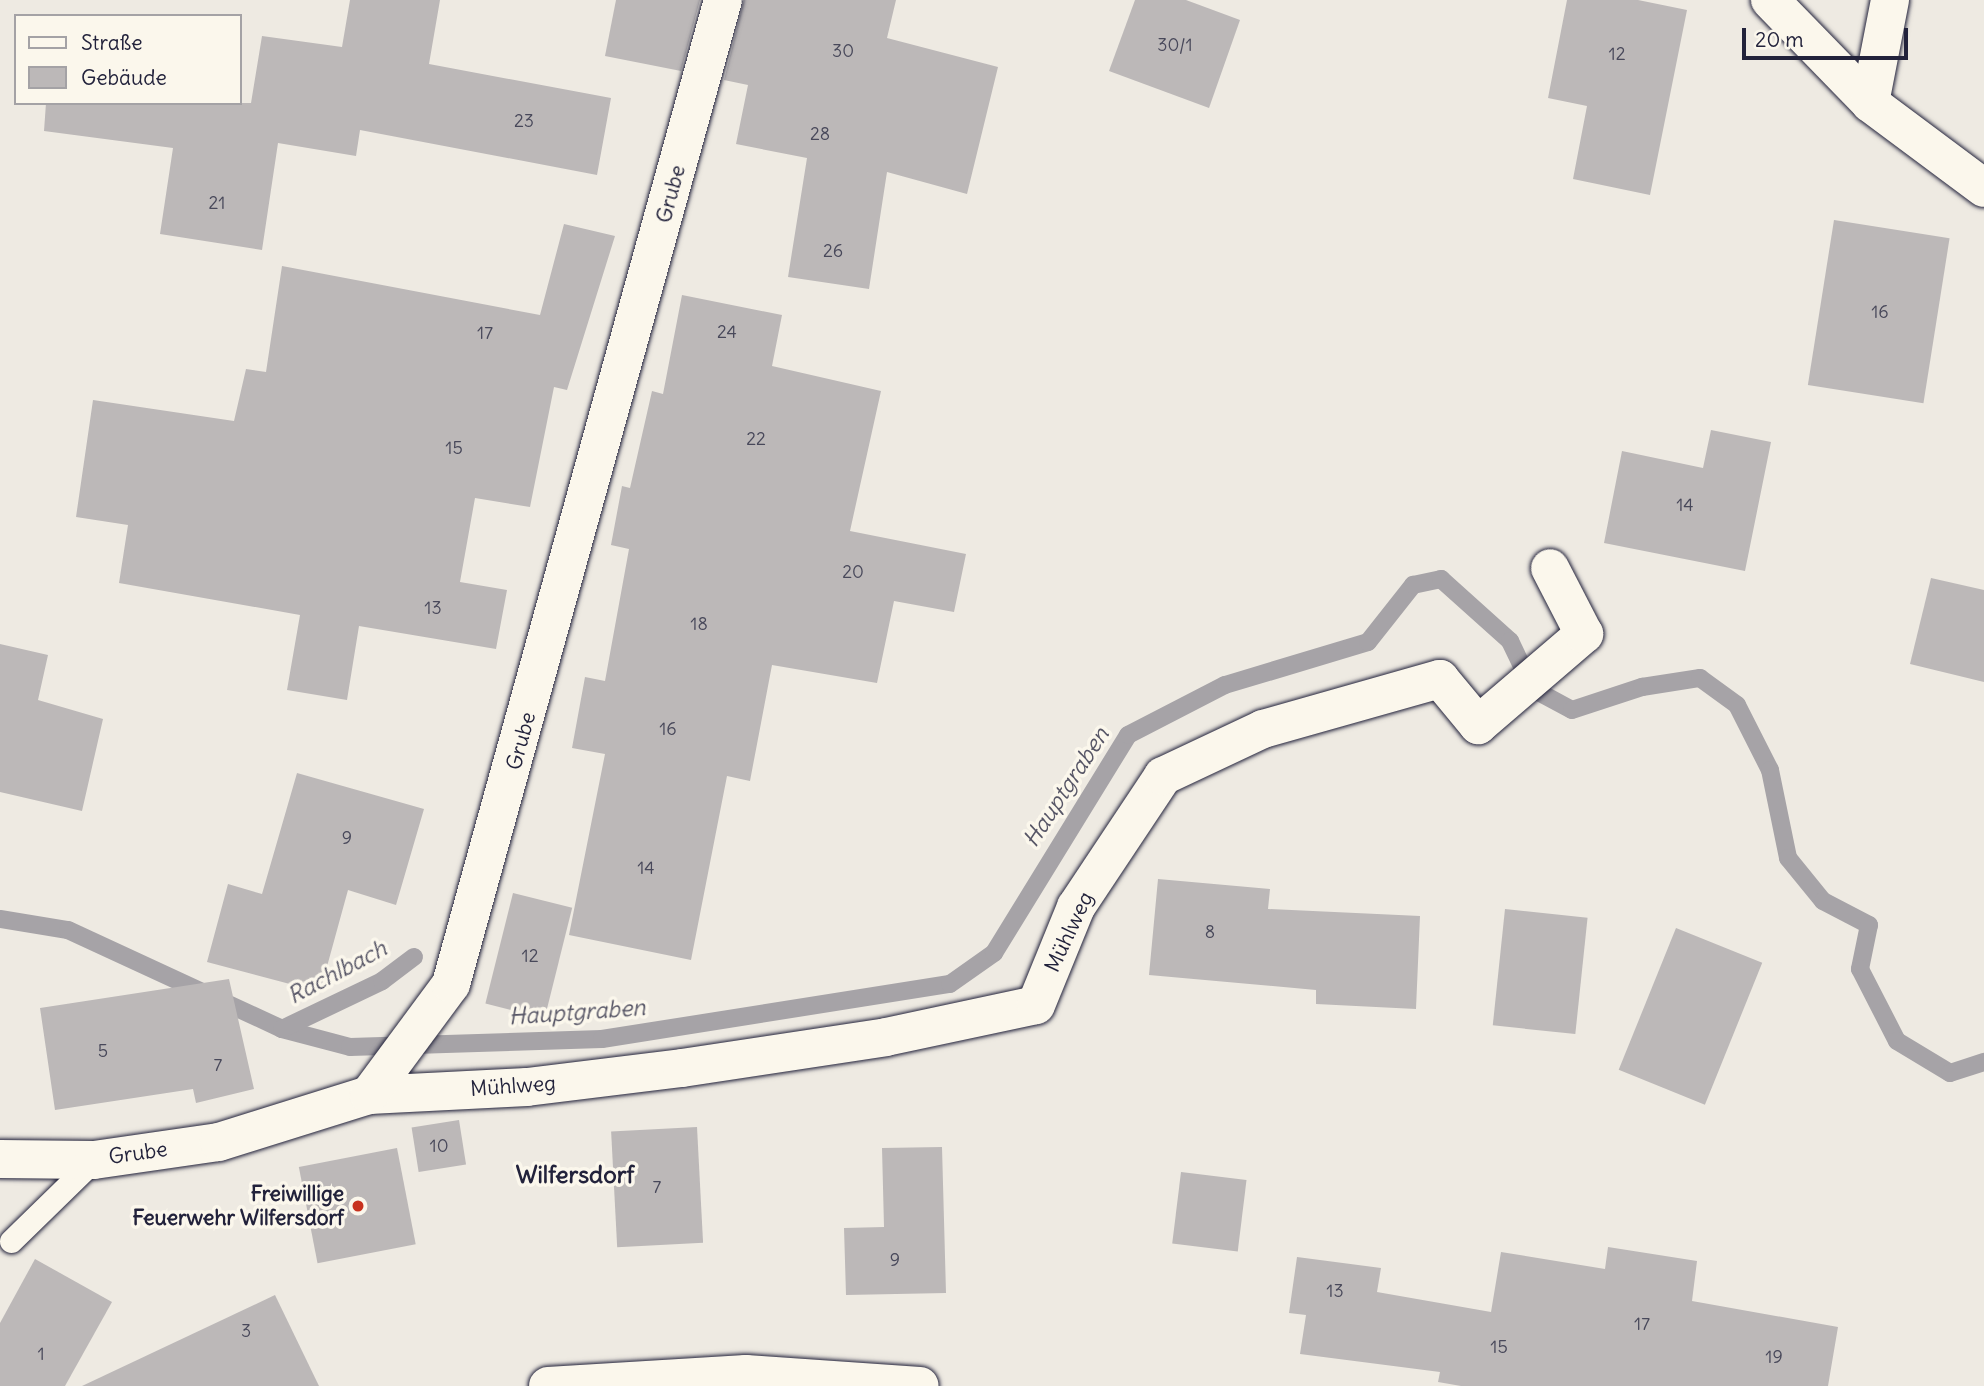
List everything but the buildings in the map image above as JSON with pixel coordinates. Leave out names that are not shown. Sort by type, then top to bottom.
[{"type":"street","name":"Grube","points":[[0,1160],[94,1160],[219,1142],[380,1081],[451,984],[723,0]]},
{"type":"street","points":[[1770,0],[1870,103],[1984,188]]},
{"type":"street","points":[[1870,103],[1890,0]]},
{"type":"street","name":"Mühlweg","points":[[380,1081],[527,1087],[682,1068],[886,1037],[1035,1005],[1076,907],[1163,776],[1263,729],[1440,679],[1478,726],[1584,634],[1550,568]]},
{"type":"street","points":[[548,1386],[746,1374],[920,1386]]},
{"type":"lane","points":[[11,1241],[94,1160]]},
{"type":"waterway","name":"Hauptgraben","points":[[0,919],[68,930],[282,1029],[350,1047],[602,1039],[950,984],[994,953],[1128,735],[1225,685],[1368,642],[1413,585],[1441,579],[1510,641],[1533,689],[1572,710],[1642,687],[1700,678],[1737,705],[1770,770],[1788,858],[1823,901],[1869,925],[1860,969],[1897,1041],[1950,1073],[1984,1062]]},
{"type":"waterway","name":"Rachlbach","points":[[282,1029],[382,981],[414,957]]},
{"type":"place","name":"Freiwillige Feuerwehr Wilfersdorf","points":[[358,1206]]},
{"type":"district","name":"Wilfersdorf","points":[[575,1175]]}]
